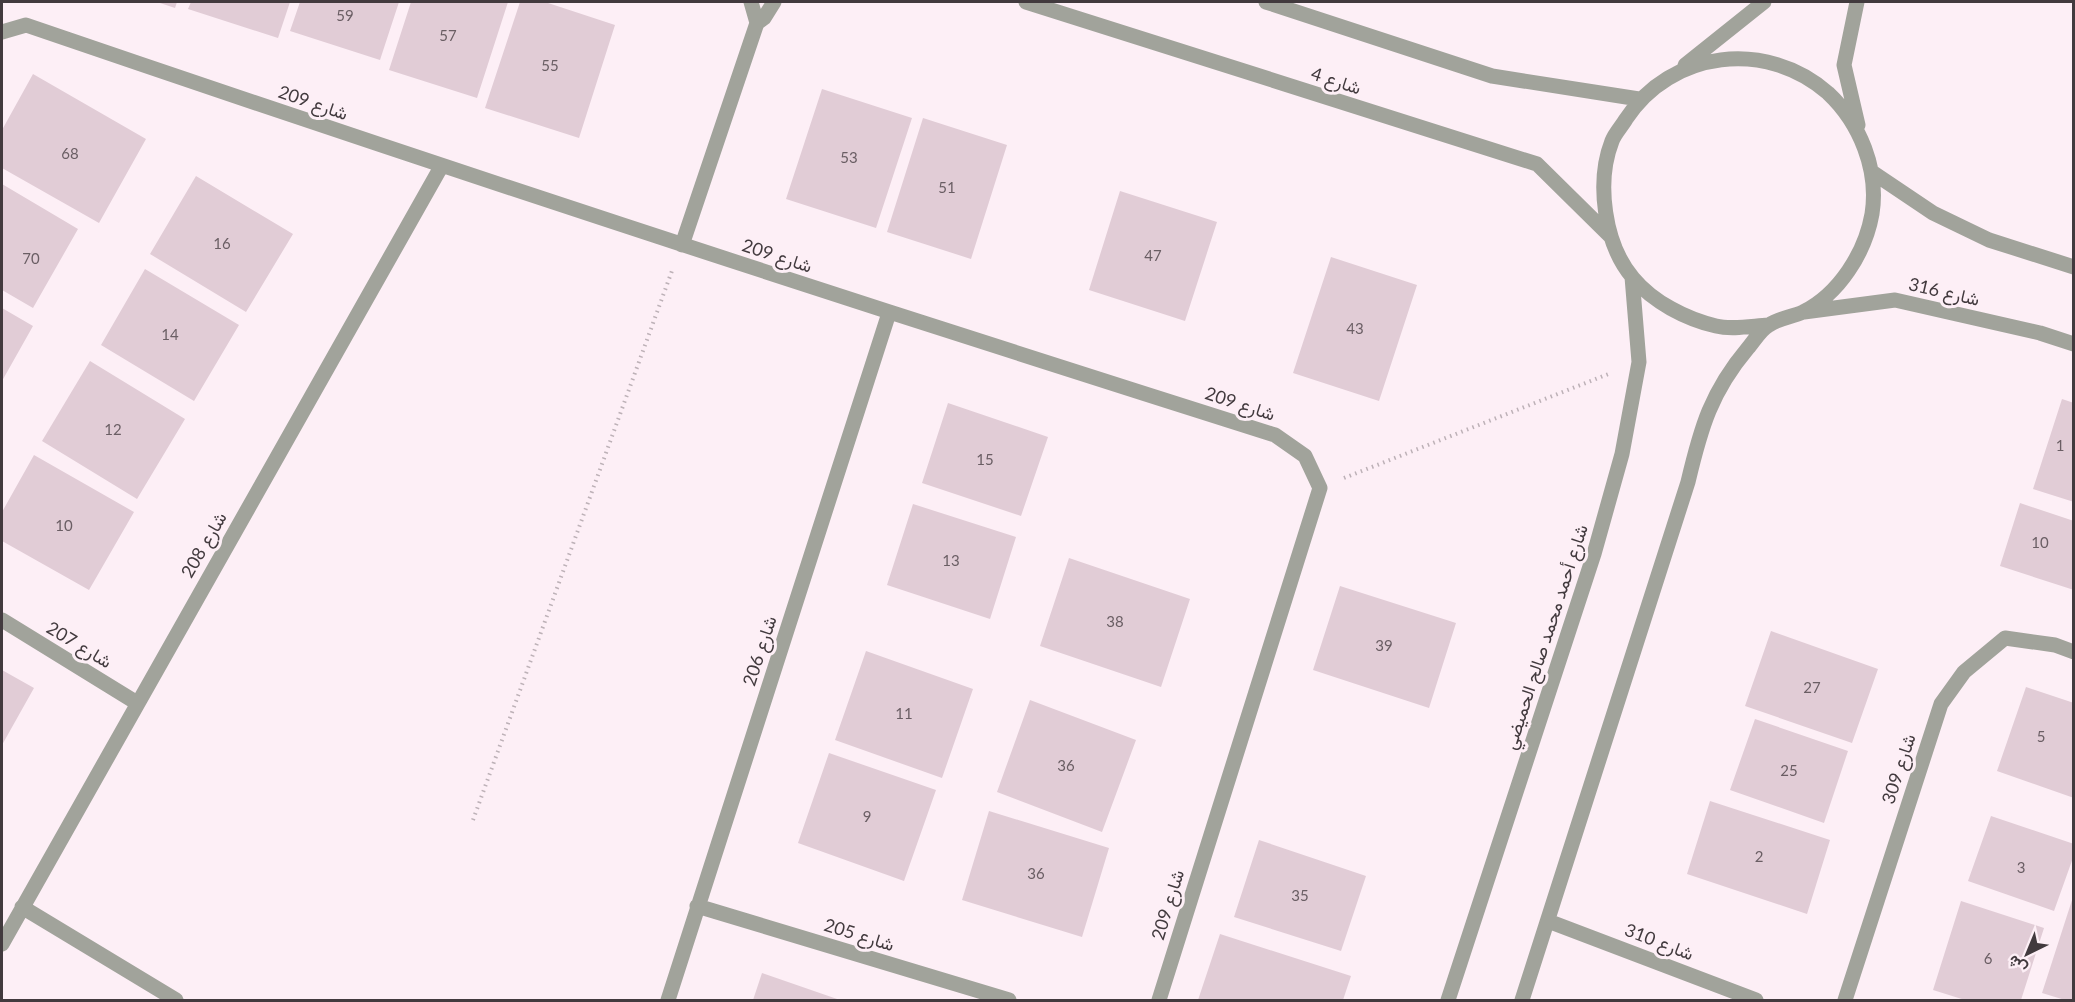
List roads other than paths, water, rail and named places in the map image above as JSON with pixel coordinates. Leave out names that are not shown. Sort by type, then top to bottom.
[{"type":"street","points":[[682,245],[757,23],[751,2]]},
{"type":"street","points":[[757,23],[764,18],[774,2]]},
{"type":"street","name":"شارع 4","points":[[1026,2],[1537,164],[1610,236]]},
{"type":"street","points":[[1266,2],[1492,76],[1639,99]]},
{"type":"street","points":[[1764,2],[1677,72],[1639,99],[1612,140],[1602,188],[1610,236],[1632,278],[1670,310],[1718,327],[1768,325],[1804,312],[1836,286],[1860,252],[1872,213],[1872,172],[1860,134],[1844,65],[1857,2]]},
{"type":"street","name":"شارع 209","points":[[2,32],[26,25],[441,167],[889,313],[1275,435],[1305,456],[1320,488],[1159,1000]]},
{"type":"street","points":[[1677,72],[1710,60],[1746,58],[1781,65],[1813,80],[1840,104],[1860,134]]},
{"type":"street","name":"شارع 208","points":[[2,944],[441,167]]},
{"type":"street","points":[[1872,172],[1933,213],[1989,240],[2073,267]]},
{"type":"street","name":"شارع أحمد محمد صالح الحميضي","points":[[1448,1000],[1594,554],[1622,454],[1639,362],[1632,278]]},
{"type":"street","name":"شارع 316","points":[[1804,312],[1895,300],[2040,333],[2073,344]]},
{"type":"street","name":"شارع 206","points":[[668,1000],[889,313]]},
{"type":"street","points":[[1522,1000],[1688,482],[1703,422],[1730,369],[1768,325]]},
{"type":"street","name":"شارع 207","points":[[2,620],[137,703]]},
{"type":"street","name":"شارع 309","points":[[1845,1000],[1941,704],[1964,672],[2005,638],[2055,645],[2073,652]]},
{"type":"street","name":"شارع 205","points":[[697,906],[1009,1000]]},
{"type":"street","points":[[22,907],[176,1000]]},
{"type":"street","name":"شارع 310","points":[[1548,921],[1756,1000]]}]
